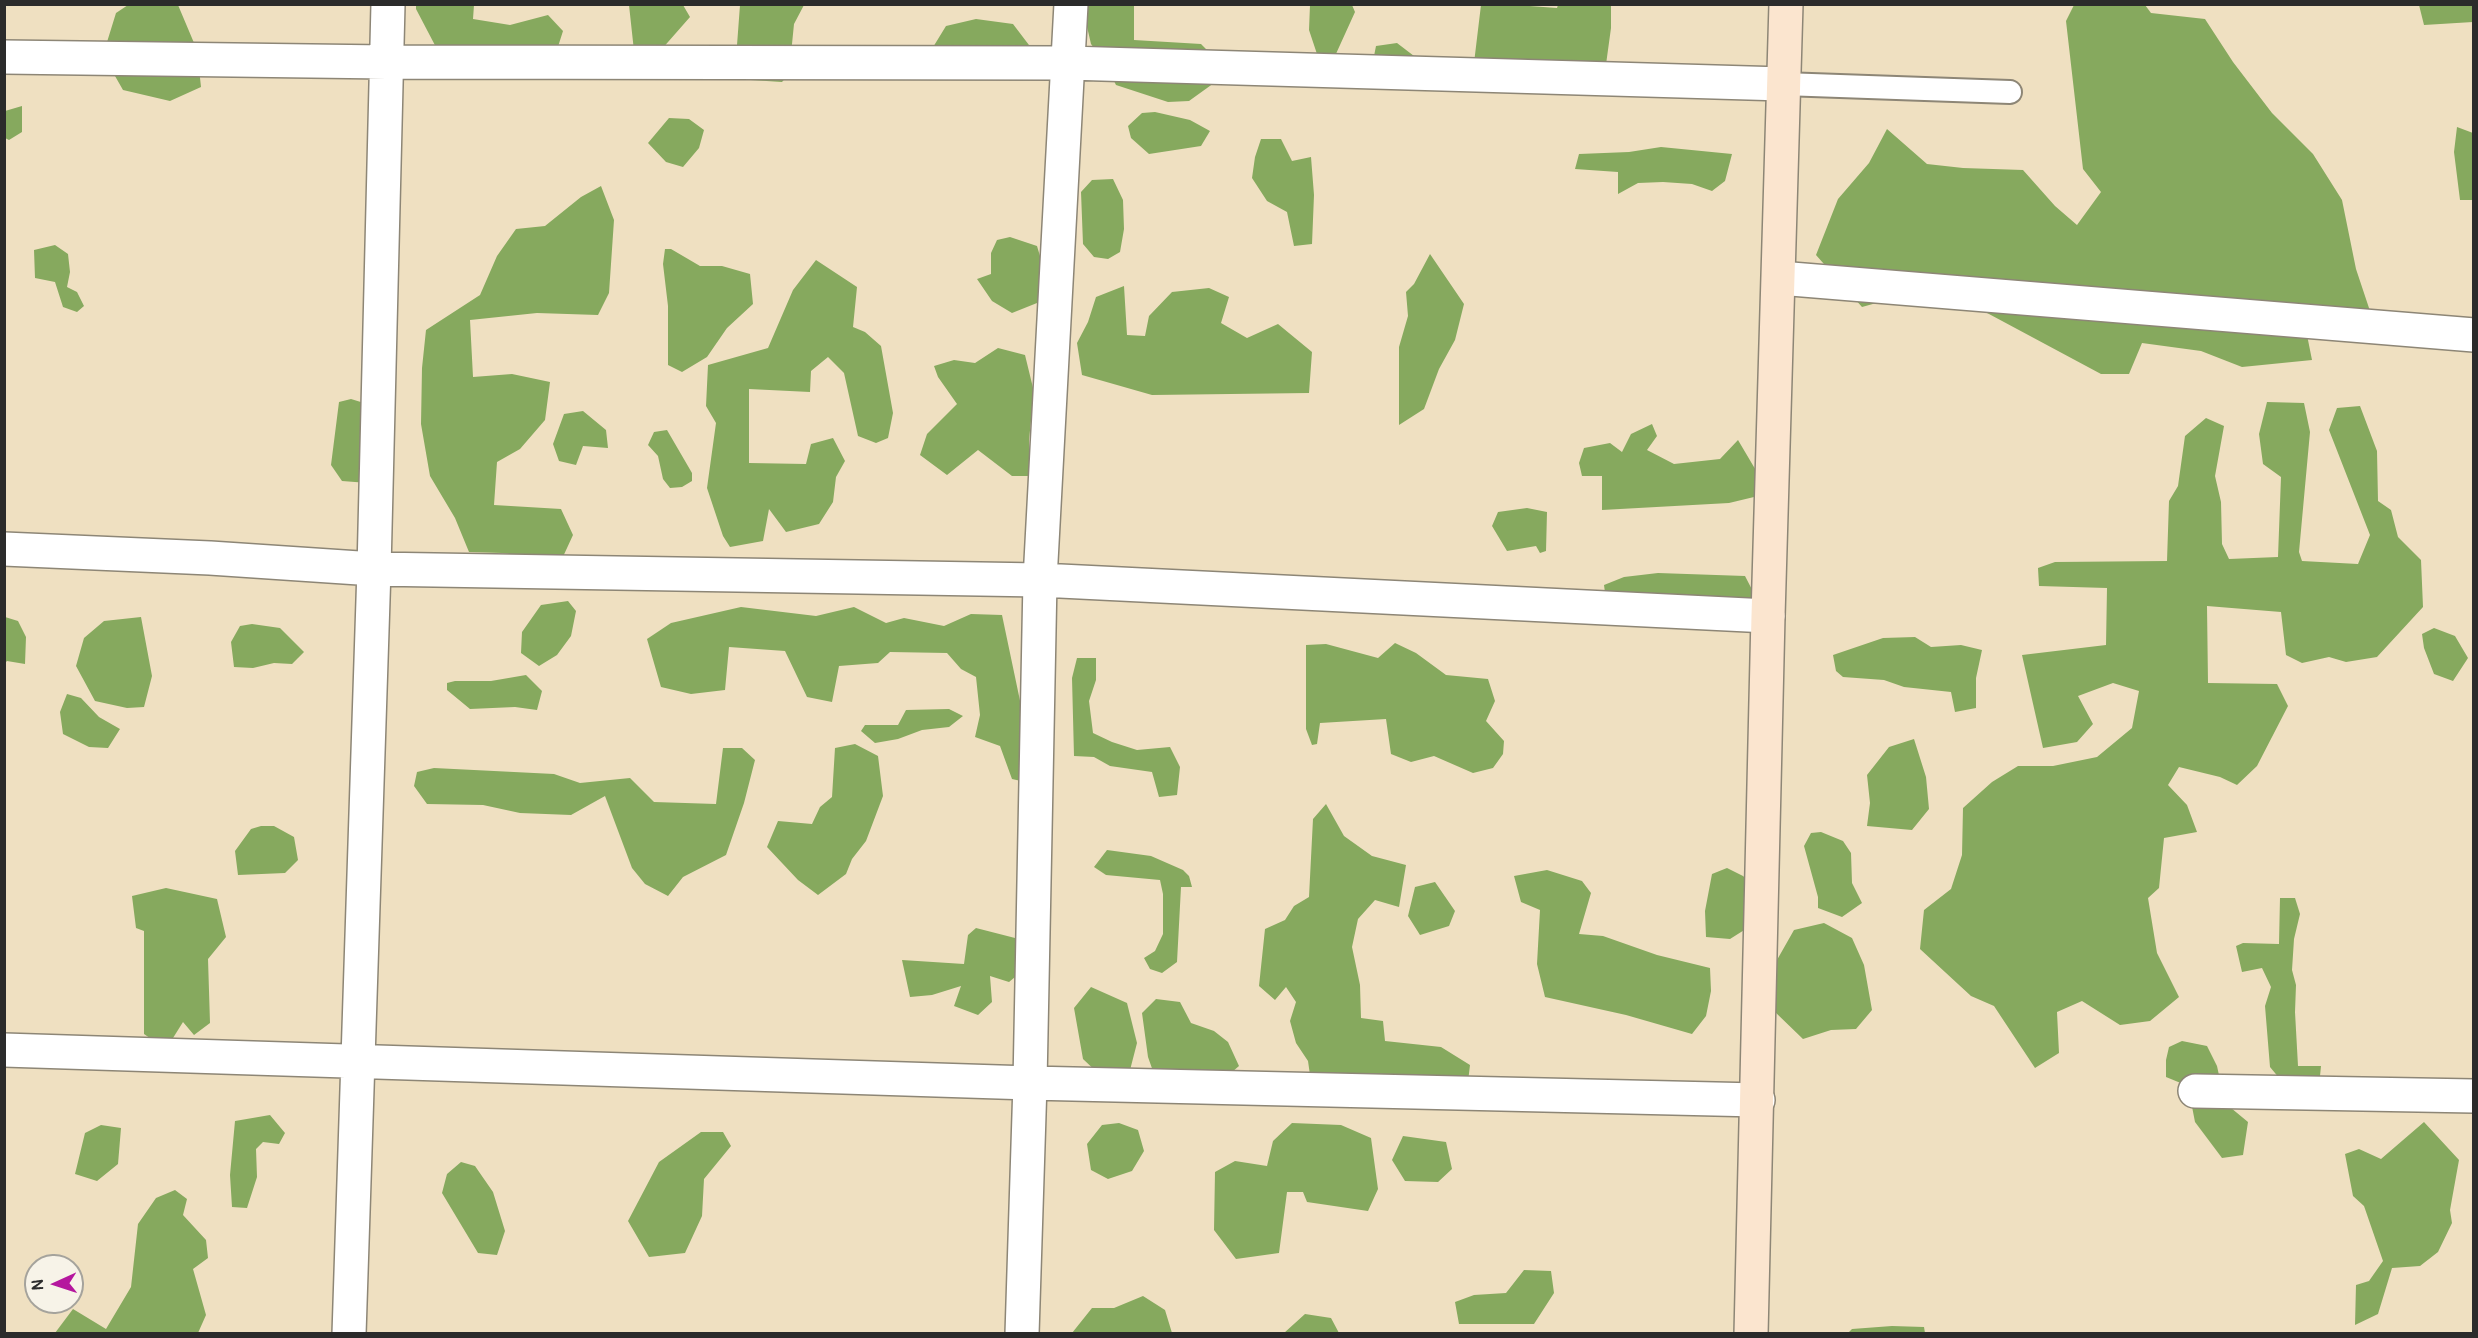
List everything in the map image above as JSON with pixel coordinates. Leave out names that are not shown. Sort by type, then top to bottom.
[{"type":"street","points":[[349,1334],[374,569],[388,4]]},
{"type":"street","points":[[1022,1334],[1030,1083],[1040,580],[1071,4]]},
{"type":"street","points":[[1751,1334],[1768,616],[1786,4]]},
{"type":"street","points":[[4,57],[387,62],[1068,63],[1783,84]]},
{"type":"street","points":[[1779,278],[2474,336]]},
{"type":"street","points":[[4,549],[210,558],[374,569],[1040,580],[1768,616]]},
{"type":"street","points":[[4,1050],[1030,1083],[1758,1100]]},
{"type":"street","points":[[2195,1091],[2474,1096]]},
{"type":"lane","points":[[1783,84],[2010,92]]},
{"type":"green space","points":[[1502,4],[1557,8],[1558,5],[1611,5],[1611,28],[1604,79],[1474,63],[1481,5]]},
{"type":"green space","points":[[128,5],[178,5],[197,50],[201,87],[170,101],[123,90],[103,55],[116,13]]},
{"type":"green space","points":[[416,5],[474,5],[473,19],[510,25],[548,15],[563,31],[555,56],[438,51]]},
{"type":"green space","points":[[629,5],[683,5],[690,17],[661,50],[634,51]]},
{"type":"green space","points":[[740,5],[804,5],[794,24],[789,74],[782,82],[751,80],[735,72]]},
{"type":"green space","points":[[1082,5],[1134,5],[1134,40],[1201,44],[1212,55],[1214,83],[1189,101],[1168,102],[1116,85],[1104,61],[1091,44]]},
{"type":"green space","points":[[1310,5],[1352,5],[1355,12],[1335,56],[1317,54],[1309,30]]},
{"type":"green space","points":[[2074,5],[2145,5],[2151,13],[2205,19],[2233,62],[2272,113],[2313,154],[2342,200],[2356,269],[2371,314],[2305,325],[2312,360],[2242,367],[2201,351],[2142,343],[2129,374],[2101,374],[1934,287],[1862,307],[1816,255],[1838,199],[1869,163],[1887,129],[1927,164],[2023,170],[2055,206],[2077,225],[2101,192],[2083,169],[2066,21]]},
{"type":"green space","points":[[2419,5],[2473,5],[2473,22],[2424,25]]},
{"type":"green space","points":[[976,19],[1013,24],[1032,49],[927,57],[946,26]]},
{"type":"green space","points":[[1397,43],[1431,69],[1372,66],[1376,46]]},
{"type":"green space","points":[[22,106],[22,132],[9,140],[5,138],[5,111]]},
{"type":"green space","points":[[1155,112],[1190,120],[1210,131],[1201,146],[1149,154],[1131,138],[1128,126],[1142,113]]},
{"type":"green space","points":[[669,118],[689,119],[704,130],[699,148],[683,167],[666,162],[648,143]]},
{"type":"green space","points":[[2457,127],[2473,133],[2473,200],[2460,200],[2454,152]]},
{"type":"green space","points":[[1261,139],[1281,139],[1292,161],[1311,157],[1314,195],[1312,244],[1294,246],[1287,212],[1267,201],[1252,178]]},
{"type":"green space","points":[[1661,147],[1732,154],[1725,181],[1712,191],[1692,184],[1638,183],[1618,194],[1618,172],[1575,169],[1579,154],[1629,152]]},
{"type":"green space","points":[[1113,179],[1123,200],[1124,229],[1120,252],[1108,259],[1094,257],[1083,244],[1081,192],[1092,180]]},
{"type":"green space","points":[[601,186],[614,220],[609,293],[598,315],[537,313],[470,320],[473,377],[512,374],[550,382],[545,420],[520,449],[497,462],[494,505],[561,509],[573,535],[561,561],[502,553],[469,552],[455,518],[430,476],[421,424],[422,368],[426,330],[480,295],[497,256],[516,229],[545,226],[581,197]]},
{"type":"green space","points":[[1010,237],[1037,246],[1045,273],[1042,301],[1012,313],[992,301],[977,279],[991,274],[991,253],[997,240]]},
{"type":"green space","points":[[55,245],[68,254],[70,272],[67,287],[77,292],[84,306],[77,312],[63,307],[55,282],[35,278],[34,250]]},
{"type":"green space","points":[[665,249],[671,249],[700,266],[722,266],[750,274],[753,304],[727,328],[707,357],[682,372],[668,365],[668,306],[663,264]]},
{"type":"green space","points":[[1430,254],[1464,304],[1455,340],[1439,369],[1424,409],[1399,425],[1399,347],[1408,316],[1406,292],[1414,284]]},
{"type":"green space","points":[[816,260],[857,287],[853,327],[865,332],[881,346],[893,413],[888,438],[876,443],[858,436],[844,373],[828,357],[811,371],[810,392],[749,389],[749,463],[806,464],[811,444],[833,438],[845,461],[836,477],[833,502],[819,524],[786,532],[769,509],[763,541],[730,547],[723,536],[707,488],[716,423],[706,406],[708,365],[768,348],[793,290]]},
{"type":"green space","points":[[1124,286],[1127,335],[1145,336],[1149,316],[1172,292],[1209,288],[1229,297],[1221,323],[1247,338],[1278,324],[1312,352],[1309,393],[1152,395],[1082,375],[1077,343],[1088,322],[1096,297]]},
{"type":"green space","points":[[998,348],[1025,355],[1034,392],[1029,440],[1030,476],[1012,476],[978,450],[947,475],[920,455],[927,434],[957,404],[938,377],[934,366],[954,360],[975,363]]},
{"type":"green space","points":[[351,399],[364,403],[368,483],[342,481],[331,465],[339,402]]},
{"type":"green space","points":[[2267,402],[2304,403],[2310,432],[2299,552],[2302,561],[2358,564],[2370,535],[2329,430],[2337,408],[2360,406],[2377,451],[2378,501],[2391,510],[2398,537],[2421,560],[2423,607],[2377,657],[2346,662],[2329,657],[2302,663],[2286,655],[2281,612],[2207,606],[2208,683],[2277,684],[2288,706],[2257,766],[2237,785],[2220,777],[2179,767],[2168,785],[2187,805],[2197,832],[2164,838],[2159,888],[2148,898],[2157,953],[2179,997],[2150,1021],[2120,1025],[2082,1001],[2057,1012],[2059,1053],[2035,1068],[1994,1006],[1971,996],[1920,949],[1924,910],[1951,889],[1962,855],[1963,808],[1992,782],[2018,766],[2053,766],[2097,757],[2132,728],[2139,691],[2113,683],[2078,696],[2093,724],[2077,742],[2043,748],[2022,655],[2106,645],[2107,588],[2039,586],[2038,568],[2055,562],[2167,561],[2169,501],[2178,486],[2185,436],[2206,418],[2224,426],[2215,476],[2221,502],[2222,544],[2229,559],[2278,557],[2281,477],[2263,464],[2259,434]]},
{"type":"green space","points":[[583,411],[606,430],[608,448],[583,446],[576,465],[559,461],[553,444],[564,414]]},
{"type":"green space","points":[[1652,424],[1657,436],[1647,450],[1674,464],[1720,459],[1738,440],[1764,484],[1754,497],[1729,503],[1602,510],[1602,476],[1582,476],[1579,463],[1584,448],[1610,443],[1622,452],[1631,434]]},
{"type":"green space","points":[[667,430],[692,473],[692,481],[682,487],[670,488],[663,479],[658,456],[648,445],[654,432]]},
{"type":"green space","points":[[1527,508],[1547,512],[1546,551],[1540,553],[1536,546],[1507,551],[1492,526],[1498,512]]},
{"type":"green space","points":[[1658,573],[1745,576],[1761,607],[1737,622],[1683,629],[1656,613],[1608,615],[1604,585],[1624,577]]},
{"type":"green space","points":[[568,601],[576,611],[571,636],[557,655],[539,666],[521,653],[522,632],[541,605]]},
{"type":"green space","points":[[741,607],[816,616],[854,607],[886,623],[904,618],[944,626],[971,614],[1002,615],[1023,715],[1030,783],[1012,779],[1000,746],[975,737],[980,715],[976,677],[961,669],[947,653],[890,652],[878,663],[839,666],[832,702],[807,697],[785,651],[729,647],[725,690],[691,694],[661,687],[647,639],[671,623]]},
{"type":"green space","points":[[5,617],[18,621],[26,637],[25,664],[7,661],[5,663]]},
{"type":"green space","points":[[141,617],[152,676],[144,707],[127,708],[95,701],[76,666],[84,638],[104,621]]},
{"type":"green space","points":[[252,624],[280,628],[304,652],[292,664],[274,663],[253,668],[234,667],[231,642],[240,626]]},
{"type":"green space","points":[[2434,628],[2455,636],[2468,658],[2453,681],[2434,674],[2424,648],[2422,634]]},
{"type":"green space","points":[[1915,637],[1931,647],[1961,645],[1982,650],[1976,678],[1976,708],[1955,712],[1951,692],[1904,687],[1884,680],[1843,677],[1836,671],[1833,655],[1883,638]]},
{"type":"green space","points":[[1395,643],[1416,653],[1446,675],[1488,679],[1495,701],[1486,721],[1504,741],[1503,754],[1493,768],[1473,773],[1434,756],[1411,762],[1391,754],[1386,719],[1320,723],[1317,744],[1312,745],[1306,729],[1306,645],[1326,644],[1378,658]]},
{"type":"green space","points":[[1077,658],[1096,658],[1096,680],[1089,701],[1093,733],[1137,750],[1170,747],[1180,767],[1177,795],[1159,797],[1152,772],[1110,766],[1094,757],[1074,756],[1072,678]]},
{"type":"green space","points":[[526,675],[542,691],[537,710],[515,707],[470,709],[447,690],[447,683],[455,681],[491,681]]},
{"type":"green space","points":[[67,694],[81,698],[99,717],[120,729],[108,748],[89,747],[63,734],[60,712]]},
{"type":"green space","points":[[949,709],[963,716],[949,727],[922,730],[898,739],[875,743],[861,731],[865,725],[898,725],[906,710]]},
{"type":"green space","points":[[1914,739],[1926,777],[1929,809],[1912,830],[1867,826],[1870,803],[1867,775],[1889,747]]},
{"type":"green space","points":[[855,744],[878,756],[883,796],[866,841],[852,859],[846,874],[818,895],[798,880],[767,847],[778,821],[812,824],[820,807],[832,797],[835,748]]},
{"type":"green space","points":[[723,748],[742,748],[755,760],[744,803],[726,855],[683,877],[668,896],[645,884],[632,868],[605,796],[571,815],[520,813],[483,805],[427,804],[414,786],[417,772],[434,768],[554,774],[580,783],[630,778],[654,802],[716,804]]},
{"type":"green space","points":[[1326,804],[1344,836],[1372,856],[1406,865],[1399,907],[1375,900],[1358,919],[1352,947],[1360,985],[1361,1018],[1383,1021],[1385,1041],[1441,1047],[1470,1065],[1467,1090],[1490,1095],[1485,1111],[1411,1105],[1310,1075],[1308,1061],[1296,1043],[1290,1021],[1296,1002],[1286,987],[1275,1000],[1259,986],[1265,929],[1285,920],[1294,906],[1309,897],[1313,819]]},
{"type":"green space","points":[[274,826],[294,837],[298,860],[285,873],[238,875],[235,851],[251,829]]},
{"type":"green space","points":[[1821,832],[1843,841],[1851,853],[1852,883],[1862,903],[1842,917],[1818,908],[1818,897],[1804,846],[1811,833]]},
{"type":"green space","points":[[1107,850],[1151,856],[1183,870],[1189,876],[1192,887],[1181,887],[1177,962],[1162,973],[1150,969],[1144,958],[1155,951],[1163,934],[1163,894],[1160,880],[1106,875],[1094,867]]},
{"type":"green space","points":[[1727,868],[1743,876],[1752,884],[1749,927],[1730,939],[1706,937],[1705,911],[1712,874]]},
{"type":"green space","points":[[1547,870],[1582,881],[1591,893],[1579,934],[1603,936],[1657,955],[1710,968],[1711,991],[1706,1016],[1692,1034],[1626,1015],[1545,997],[1537,964],[1540,910],[1521,902],[1514,876]]},
{"type":"green space","points":[[1435,882],[1455,911],[1449,926],[1420,935],[1408,916],[1415,887]]},
{"type":"green space","points":[[166,888],[217,899],[226,937],[208,959],[210,1023],[194,1035],[183,1022],[173,1038],[157,1043],[144,1034],[144,931],[136,928],[132,896]]},
{"type":"green space","points":[[2280,898],[2295,898],[2300,914],[2294,939],[2292,970],[2296,985],[2298,1066],[2321,1066],[2320,1076],[2297,1091],[2285,1085],[2270,1067],[2265,1006],[2271,987],[2262,968],[2242,972],[2236,946],[2243,943],[2279,944]]},
{"type":"green space","points":[[1824,923],[1852,938],[1864,965],[1872,1010],[1856,1029],[1831,1030],[1803,1039],[1774,1011],[1773,967],[1794,930]]},
{"type":"green space","points":[[976,928],[1015,938],[1032,963],[1009,982],[990,976],[992,1002],[978,1015],[954,1006],[961,986],[932,995],[910,997],[902,960],[964,964],[968,935]]},
{"type":"green space","points":[[1091,987],[1127,1003],[1137,1043],[1129,1074],[1100,1075],[1083,1059],[1074,1008]]},
{"type":"green space","points":[[1156,999],[1180,1002],[1191,1023],[1214,1031],[1228,1042],[1239,1066],[1225,1078],[1154,1074],[1148,1057],[1142,1013]]},
{"type":"green space","points":[[2182,1041],[2207,1046],[2217,1066],[2225,1103],[2248,1122],[2243,1155],[2222,1158],[2195,1122],[2188,1086],[2166,1077],[2169,1047]]},
{"type":"green space","points":[[270,1115],[285,1133],[279,1144],[263,1142],[256,1149],[257,1177],[247,1208],[232,1207],[230,1175],[235,1121]]},
{"type":"green space","points":[[2424,1122],[2459,1160],[2450,1210],[2452,1223],[2438,1252],[2420,1266],[2392,1268],[2378,1314],[2355,1325],[2356,1285],[2369,1281],[2383,1261],[2364,1206],[2353,1196],[2345,1154],[2359,1149],[2381,1159]]},
{"type":"green space","points":[[1119,1123],[1138,1130],[1144,1151],[1132,1171],[1108,1179],[1091,1170],[1087,1144],[1102,1125]]},
{"type":"green space","points":[[1292,1123],[1341,1125],[1371,1138],[1378,1189],[1368,1211],[1307,1202],[1303,1192],[1287,1192],[1279,1253],[1236,1259],[1214,1230],[1215,1172],[1235,1161],[1267,1166],[1273,1141]]},
{"type":"green space","points":[[101,1125],[121,1128],[118,1164],[97,1181],[75,1174],[85,1133]]},
{"type":"green space","points":[[701,1132],[723,1132],[731,1146],[704,1179],[702,1216],[685,1253],[649,1257],[628,1221],[659,1162]]},
{"type":"green space","points":[[1403,1136],[1446,1142],[1452,1169],[1438,1182],[1405,1181],[1392,1160]]},
{"type":"green space","points":[[461,1162],[475,1166],[493,1192],[505,1231],[497,1255],[478,1253],[442,1193],[447,1174]]},
{"type":"green space","points":[[175,1190],[187,1199],[183,1215],[206,1240],[208,1258],[193,1269],[206,1315],[198,1333],[55,1333],[69,1314],[81,1314],[106,1329],[131,1287],[138,1224],[156,1198]]},
{"type":"green space","points":[[1524,1270],[1551,1271],[1554,1293],[1534,1324],[1459,1324],[1455,1302],[1474,1295],[1506,1293]]},
{"type":"green space","points":[[1143,1296],[1165,1310],[1172,1333],[1072,1333],[1092,1308],[1114,1308]]},
{"type":"green space","points":[[1305,1314],[1331,1318],[1339,1333],[1284,1333]]},
{"type":"green space","points":[[1892,1326],[1924,1327],[1925,1333],[1848,1333],[1852,1329]]}]
